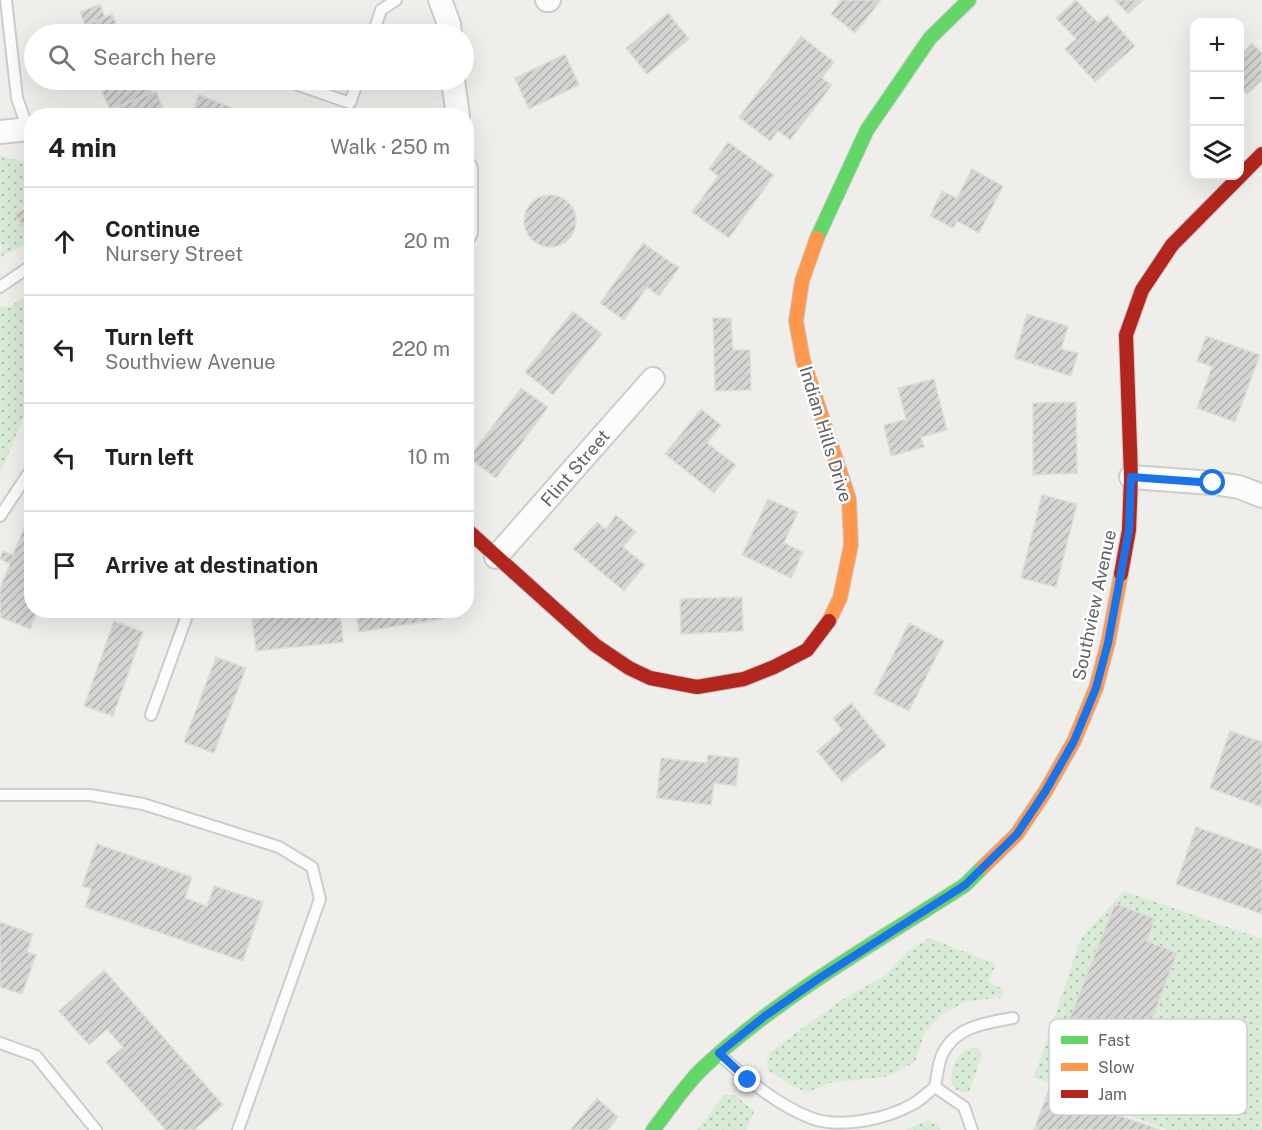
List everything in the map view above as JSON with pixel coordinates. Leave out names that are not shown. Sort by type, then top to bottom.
[{"type":"street","points":[[440,0],[449,24]]},
{"type":"street","name":"Indian Hills Drive","points":[[474,537],[595,645],[629,668],[650,678],[697,687],[744,679],[807,650],[828,622],[840,598],[851,545],[849,499],[803,360],[796,321],[802,281],[820,228],[867,130],[930,39],[969,0]]},
{"type":"street","points":[[454,90],[457,108]]},
{"type":"street","points":[[0,132],[24,130]]},
{"type":"street","name":"Southview Avenue","points":[[653,1130],[703,1067],[765,1016],[821,977],[965,885],[1017,834],[1045,792],[1074,741],[1096,688],[1108,643],[1129,530],[1131,477],[1126,335],[1142,290],[1172,245],[1262,154]]},
{"type":"street","name":"Flint Street","points":[[496,557],[653,379]]},
{"type":"street","points":[[1131,477],[1239,487],[1262,496]]},
{"type":"lane","points":[[6,0],[17,98],[24,115]]},
{"type":"lane","points":[[376,24],[381,10],[396,0]]},
{"type":"lane","points":[[313,90],[350,103],[355,90]]},
{"type":"lane","points":[[0,287],[24,270]]},
{"type":"lane","points":[[0,516],[24,480]]},
{"type":"lane","points":[[151,715],[186,618]]},
{"type":"lane","points":[[0,795],[90,795],[143,804],[279,847],[312,867],[320,898],[238,1130]]},
{"type":"lane","points":[[719,1053],[748,1080],[788,1107],[814,1119],[846,1123],[876,1118],[914,1104],[934,1087],[942,1054],[961,1031],[1013,1018]]},
{"type":"lane","points":[[0,1043],[36,1056],[96,1130]]},
{"type":"lane","points":[[934,1087],[964,1107],[972,1130]]},
{"type":"green space","points":[[0,156],[24,162],[24,209],[15,215],[24,230],[24,245],[0,257],[2,246],[0,243]]},
{"type":"green space","points":[[24,298],[24,416],[0,474],[0,306],[9,308]]},
{"type":"green space","points":[[1124,891],[1262,939],[1262,1130],[1167,1130],[1129,1115],[1247,1115],[1247,1019],[1054,1019],[1081,938]]},
{"type":"green space","points":[[929,938],[996,964],[988,982],[1003,989],[1003,996],[1000,999],[997,996],[964,1002],[940,1016],[924,1034],[915,1062],[885,1077],[828,1083],[808,1092],[794,1087],[768,1070],[767,1062],[770,1052],[837,1003],[887,974],[907,952]]},
{"type":"green space","points":[[1049,1033],[1049,1083],[1034,1077]]},
{"type":"green space","points":[[972,1047],[978,1049],[982,1056],[969,1092],[960,1091],[954,1087],[952,1081],[954,1066],[965,1051]]},
{"type":"green space","points":[[725,1094],[734,1095],[754,1111],[747,1130],[697,1130]]},
{"type":"green space","points":[[928,1120],[941,1130],[906,1130]]},
{"type":"building","points":[[841,0],[881,0],[855,33],[831,14]]},
{"type":"building","points":[[1076,0],[1098,23],[1107,15],[1135,46],[1095,82],[1065,49],[1076,39],[1056,18]]},
{"type":"building","points":[[1115,0],[1143,0],[1128,14]]},
{"type":"building","points":[[100,4],[105,17],[85,24],[80,12]]},
{"type":"building","points":[[668,13],[689,39],[647,74],[626,48]]},
{"type":"building","points":[[112,14],[116,24],[89,24]]},
{"type":"building","points":[[801,36],[834,62],[822,78],[832,85],[790,140],[778,131],[770,141],[739,117]]},
{"type":"building","points":[[1252,43],[1262,53],[1262,80],[1247,94],[1244,91],[1244,52]]},
{"type":"building","points":[[565,54],[579,85],[529,109],[515,78]]},
{"type":"building","points":[[101,90],[151,90],[152,93],[115,108],[109,108]]},
{"type":"building","points":[[156,91],[163,108],[120,108],[119,106]]},
{"type":"building","points":[[199,95],[230,107],[230,108],[194,108]]},
{"type":"building","points":[[728,142],[774,175],[729,238],[692,212],[718,176],[709,169]]},
{"type":"building","points":[[972,169],[1003,186],[979,233],[957,221],[953,228],[930,216],[942,191],[957,198]]},
{"type":"building","points":[[545,195],[555,195],[569,202],[576,221],[569,240],[555,247],[545,247],[535,243],[528,236],[524,226],[524,216],[528,206],[535,199]]},
{"type":"building","points":[[24,209],[24,228],[15,215]]},
{"type":"building","points":[[643,243],[679,268],[659,296],[647,287],[624,320],[600,303]]},
{"type":"building","points":[[573,311],[602,334],[553,395],[525,372]]},
{"type":"building","points":[[1027,314],[1068,326],[1061,349],[1078,353],[1071,376],[1014,358]]},
{"type":"building","points":[[713,318],[731,318],[733,350],[750,350],[751,390],[715,391]]},
{"type":"building","points":[[1206,336],[1260,355],[1235,422],[1197,408],[1212,367],[1197,361]]},
{"type":"building","points":[[934,379],[947,430],[921,437],[924,447],[891,456],[884,425],[906,419],[898,388]]},
{"type":"building","points":[[521,388],[548,407],[496,478],[474,462],[474,451]]},
{"type":"building","points":[[1076,402],[1077,473],[1033,475],[1033,403]]},
{"type":"building","points":[[701,409],[721,425],[707,443],[736,465],[714,493],[665,454]]},
{"type":"building","points":[[1042,495],[1077,504],[1056,587],[1021,578]]},
{"type":"building","points":[[768,499],[798,512],[784,543],[803,552],[791,578],[742,555]]},
{"type":"building","points":[[616,515],[636,532],[623,547],[645,565],[624,591],[573,549],[597,522],[606,529]]},
{"type":"building","points":[[24,528],[24,618],[35,618],[30,629],[0,617],[0,588],[10,564],[0,559],[3,551],[13,555]]},
{"type":"building","points":[[742,597],[743,631],[681,634],[680,599]]},
{"type":"building","points":[[341,618],[343,642],[256,651],[252,619]]},
{"type":"building","points":[[357,618],[442,618],[442,619],[359,632]]},
{"type":"building","points":[[114,621],[143,632],[113,716],[84,706]]},
{"type":"building","points":[[909,623],[944,641],[909,711],[874,694]]},
{"type":"building","points":[[216,657],[246,668],[214,753],[184,742]]},
{"type":"building","points":[[851,703],[886,746],[842,782],[817,751],[842,730],[833,718]]},
{"type":"building","points":[[1230,731],[1262,742],[1262,807],[1210,788]]},
{"type":"building","points":[[708,755],[739,758],[736,786],[714,783],[711,805],[657,798],[661,758],[707,763]]},
{"type":"building","points":[[1196,827],[1262,850],[1262,914],[1176,884]]},
{"type":"building","points":[[97,844],[192,877],[185,898],[207,906],[214,886],[263,902],[243,961],[85,907],[91,889],[82,886]]},
{"type":"building","points":[[1115,903],[1155,919],[1147,941],[1177,953],[1152,1019],[1070,1019]]},
{"type":"building","points":[[0,922],[33,934],[27,952],[36,955],[22,994],[0,987]]},
{"type":"building","points":[[104,970],[223,1105],[194,1130],[166,1130],[106,1062],[123,1047],[107,1029],[89,1045],[59,1011]]},
{"type":"building","points":[[1049,1089],[1049,1115],[1117,1115],[1160,1130],[1034,1130]]},
{"type":"building","points":[[597,1098],[618,1117],[608,1130],[570,1130]]},
{"type":"traffic: fast","points":[[817,238],[867,130],[930,38],[969,0]]},
{"type":"traffic: fast","points":[[653,1130],[698,1073],[766,1015],[831,970],[965,885],[983,867]]},
{"type":"traffic: slow","points":[[817,238],[802,281],[796,321],[803,360],[849,499],[851,545],[840,598],[829,621]]},
{"type":"traffic: slow","points":[[983,867],[1017,834],[1045,792],[1074,741],[1096,688],[1108,643],[1121,574]]},
{"type":"traffic: jam","points":[[1121,574],[1129,530],[1131,477],[1126,335],[1142,290],[1172,245],[1262,154]]},
{"type":"traffic: jam","points":[[474,536],[595,645],[629,668],[650,678],[697,687],[744,679],[807,650],[829,621]]},
{"type":"route","points":[[748,1080],[719,1053],[765,1016],[821,977],[965,885],[1017,834],[1045,792],[1074,741],[1096,688],[1108,643],[1129,530],[1131,477],[1213,483]]}]
